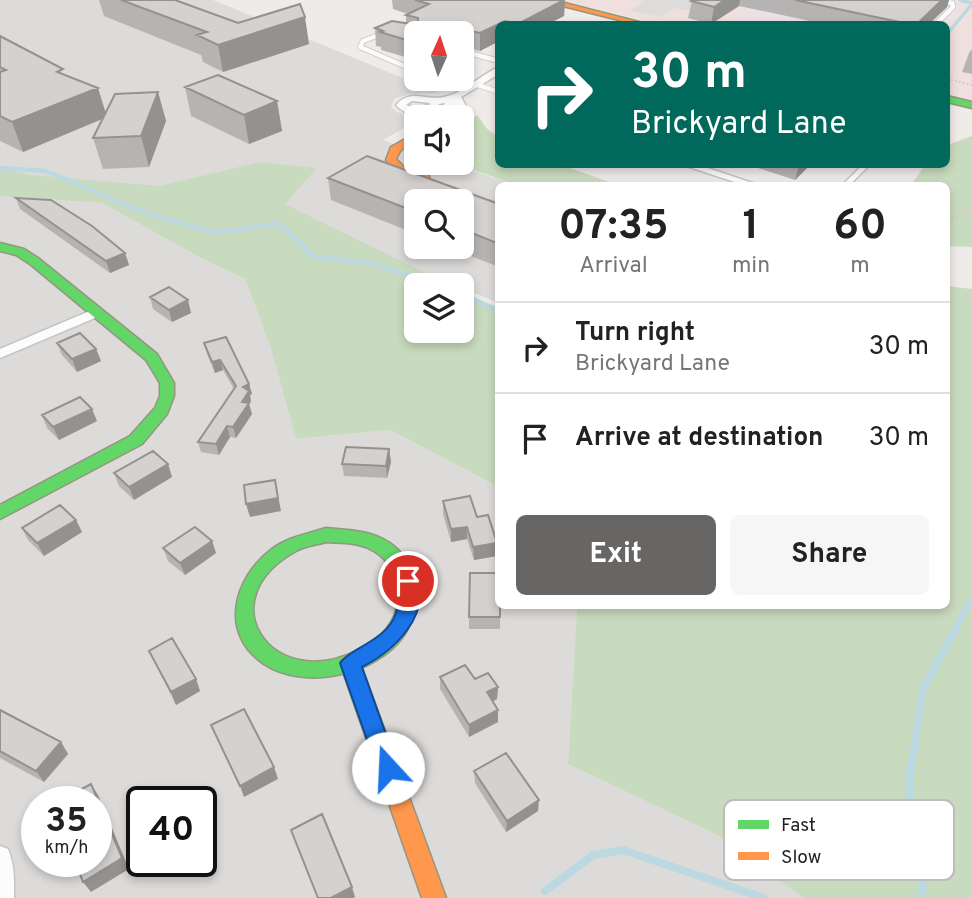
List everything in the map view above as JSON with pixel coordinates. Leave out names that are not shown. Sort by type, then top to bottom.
[{"type":"street","points":[[543,0],[630,21]]},
{"type":"street","points":[[587,21],[628,0]]},
{"type":"street","points":[[474,84],[495,72]]},
{"type":"street","points":[[435,101],[456,96],[463,91]]},
{"type":"street","points":[[456,96],[460,105]]},
{"type":"street","points":[[950,100],[972,105]]},
{"type":"street","points":[[404,143],[395,149],[391,160],[404,170]]},
{"type":"street","points":[[418,175],[437,182]]},
{"type":"street","points":[[0,247],[20,252],[34,261],[133,340],[162,371],[167,383],[167,396],[162,410],[136,440],[0,513]]},
{"type":"street","points":[[0,354],[97,312]]},
{"type":"street","points":[[339,535],[373,542],[399,562],[405,571],[410,591],[402,623],[386,643],[350,663],[320,669],[291,666],[266,655],[250,637],[243,615],[246,592],[257,571],[276,553],[300,541],[339,535]]},
{"type":"street","points":[[350,663],[434,898]]},
{"type":"street","points":[[0,857],[3,869],[2,898]]},
{"type":"lane","points":[[939,21],[953,7],[952,3],[940,0]]},
{"type":"lane","points":[[394,33],[382,33],[363,41],[360,47],[404,66]]},
{"type":"lane","points":[[474,54],[495,60]]},
{"type":"lane","points":[[474,87],[495,91]]},
{"type":"lane","points":[[700,168],[742,182]]},
{"type":"lane","points":[[849,182],[863,168]]},
{"type":"path","points":[[950,80],[972,85]]},
{"type":"path","points":[[950,219],[972,209]]},
{"type":"shaded area","points":[[0,0],[213,0],[404,79],[404,91],[439,93],[410,94],[394,99],[391,107],[404,113],[404,128],[383,140],[404,148],[404,175],[474,175],[474,171],[507,182],[495,182],[495,301],[474,293],[474,273],[425,273],[264,207],[31,175],[0,166]]},
{"type":"shaded area","points":[[560,0],[725,0],[753,6],[730,21],[648,21]]},
{"type":"shaded area","points":[[645,0],[685,0],[707,5],[696,12],[675,8],[660,17],[630,11]]},
{"type":"shaded area","points":[[725,0],[964,0],[950,21],[730,21],[752,6]]},
{"type":"shaded area","points":[[964,0],[972,0],[972,102],[950,97],[950,21]]},
{"type":"shaded area","points":[[0,196],[102,203],[199,257],[245,279],[270,346],[296,439],[390,430],[495,485],[495,609],[577,609],[568,764],[724,840],[724,880],[778,880],[803,898],[0,898]]},
{"type":"green space","points":[[477,115],[488,130],[495,134],[495,168],[570,168],[609,182],[508,182],[474,170],[474,117]]},
{"type":"green space","points":[[972,136],[972,247],[950,246],[950,182],[913,182],[923,168],[950,168],[950,144]]},
{"type":"green space","points":[[259,162],[317,168],[285,204],[426,273],[404,273],[404,343],[474,343],[474,297],[495,307],[495,485],[390,430],[296,439],[270,346],[245,279],[199,257],[102,203],[0,196],[0,166],[31,175],[160,186]]},
{"type":"green space","points":[[950,286],[972,289],[972,898],[803,898],[778,880],[954,880],[954,800],[724,800],[724,840],[568,764],[577,609],[950,609]]},
{"type":"building","points":[[121,0],[175,0],[238,23],[300,4],[305,17],[218,45],[197,35],[207,32]]},
{"type":"building","points":[[415,0],[564,0],[524,21],[495,21],[495,26],[480,33],[474,32],[474,21],[418,21],[418,18],[406,15],[429,4]]},
{"type":"building","points":[[725,0],[714,7],[691,1]]},
{"type":"building","points":[[795,0],[942,0],[920,21],[895,21]]},
{"type":"building","points":[[392,21],[404,23],[404,39],[375,28]]},
{"type":"building","points":[[0,36],[63,69],[57,72],[98,88],[12,122],[0,116],[0,72],[6,70],[0,67]]},
{"type":"building","points":[[218,75],[277,101],[244,115],[185,87]]},
{"type":"building","points":[[158,92],[141,136],[93,138],[115,94]]},
{"type":"building","points":[[367,156],[404,169],[404,175],[419,175],[458,189],[404,189],[404,207],[328,178]]},
{"type":"building","points":[[474,195],[495,203],[495,242],[474,234]]},
{"type":"building","points":[[16,198],[51,200],[92,226],[125,253],[106,261]]},
{"type":"building","points":[[169,287],[188,300],[169,310],[150,297]]},
{"type":"building","points":[[80,333],[96,349],[72,359],[57,343]]},
{"type":"building","points":[[226,337],[249,384],[243,387],[249,391],[242,402],[249,403],[233,427],[227,426],[216,444],[198,442],[236,386],[220,360],[212,362],[204,343]]},
{"type":"building","points":[[80,397],[92,409],[53,427],[42,415]]},
{"type":"building","points":[[346,447],[389,449],[386,466],[342,464]]},
{"type":"building","points":[[153,451],[168,464],[129,487],[114,473]]},
{"type":"building","points":[[275,480],[278,498],[246,504],[244,485]]},
{"type":"building","points":[[470,496],[477,517],[488,515],[495,543],[473,547],[467,527],[451,529],[443,501]]},
{"type":"building","points":[[60,505],[76,520],[37,543],[22,528]]},
{"type":"building","points":[[195,527],[212,541],[180,563],[163,548]]},
{"type":"building","points":[[470,573],[495,573],[495,609],[500,609],[500,617],[469,617]]},
{"type":"building","points":[[172,638],[196,679],[171,692],[149,651]]},
{"type":"building","points":[[465,665],[475,679],[488,673],[498,687],[487,692],[498,710],[469,725],[440,677]]},
{"type":"building","points":[[244,709],[274,767],[240,786],[211,725]]},
{"type":"building","points":[[0,710],[61,742],[36,771],[0,751]]},
{"type":"building","points":[[506,753],[539,800],[507,821],[474,771]]},
{"type":"building","points":[[322,814],[352,887],[331,898],[318,898],[291,830]]},
{"type":"building","points":[[112,834],[122,858],[112,864]]},
{"type":"waterway","points":[[960,0],[972,3]]},
{"type":"waterway","points":[[950,30],[972,4]]},
{"type":"waterway","points":[[0,168],[46,171],[146,213],[217,233],[278,223],[304,247]]},
{"type":"waterway","points":[[304,247],[314,257],[372,263],[404,274]]},
{"type":"waterway","points":[[474,301],[495,308]]},
{"type":"waterway","points":[[954,632],[972,598]]},
{"type":"waterway","points":[[911,800],[909,783],[923,689],[955,630]]},
{"type":"waterway","points":[[545,891],[593,855],[623,850],[764,898]]},
{"type":"waterway","points":[[921,898],[922,880]]},
{"type":"traffic: fast","points":[[950,100],[972,105]]},
{"type":"traffic: fast","points":[[0,247],[20,252],[34,261],[152,357],[167,383],[167,396],[162,410],[136,440],[0,513]]},
{"type":"traffic: fast","points":[[326,535],[358,538],[388,551],[403,572],[406,610],[401,623],[390,638],[375,651],[336,666],[315,669],[295,667],[276,661],[260,651],[249,638],[244,623],[244,608],[255,579],[277,555],[294,544],[326,535]]},
{"type":"traffic: slow","points":[[543,0],[630,21]]},
{"type":"traffic: slow","points":[[404,143],[395,149],[391,160],[404,170]]},
{"type":"traffic: slow","points":[[417,175],[425,178]]},
{"type":"traffic: slow","points":[[350,663],[434,898]]},
{"type":"route","points":[[388,768],[350,663],[375,651],[395,633],[407,612],[410,591],[408,581]]}]
